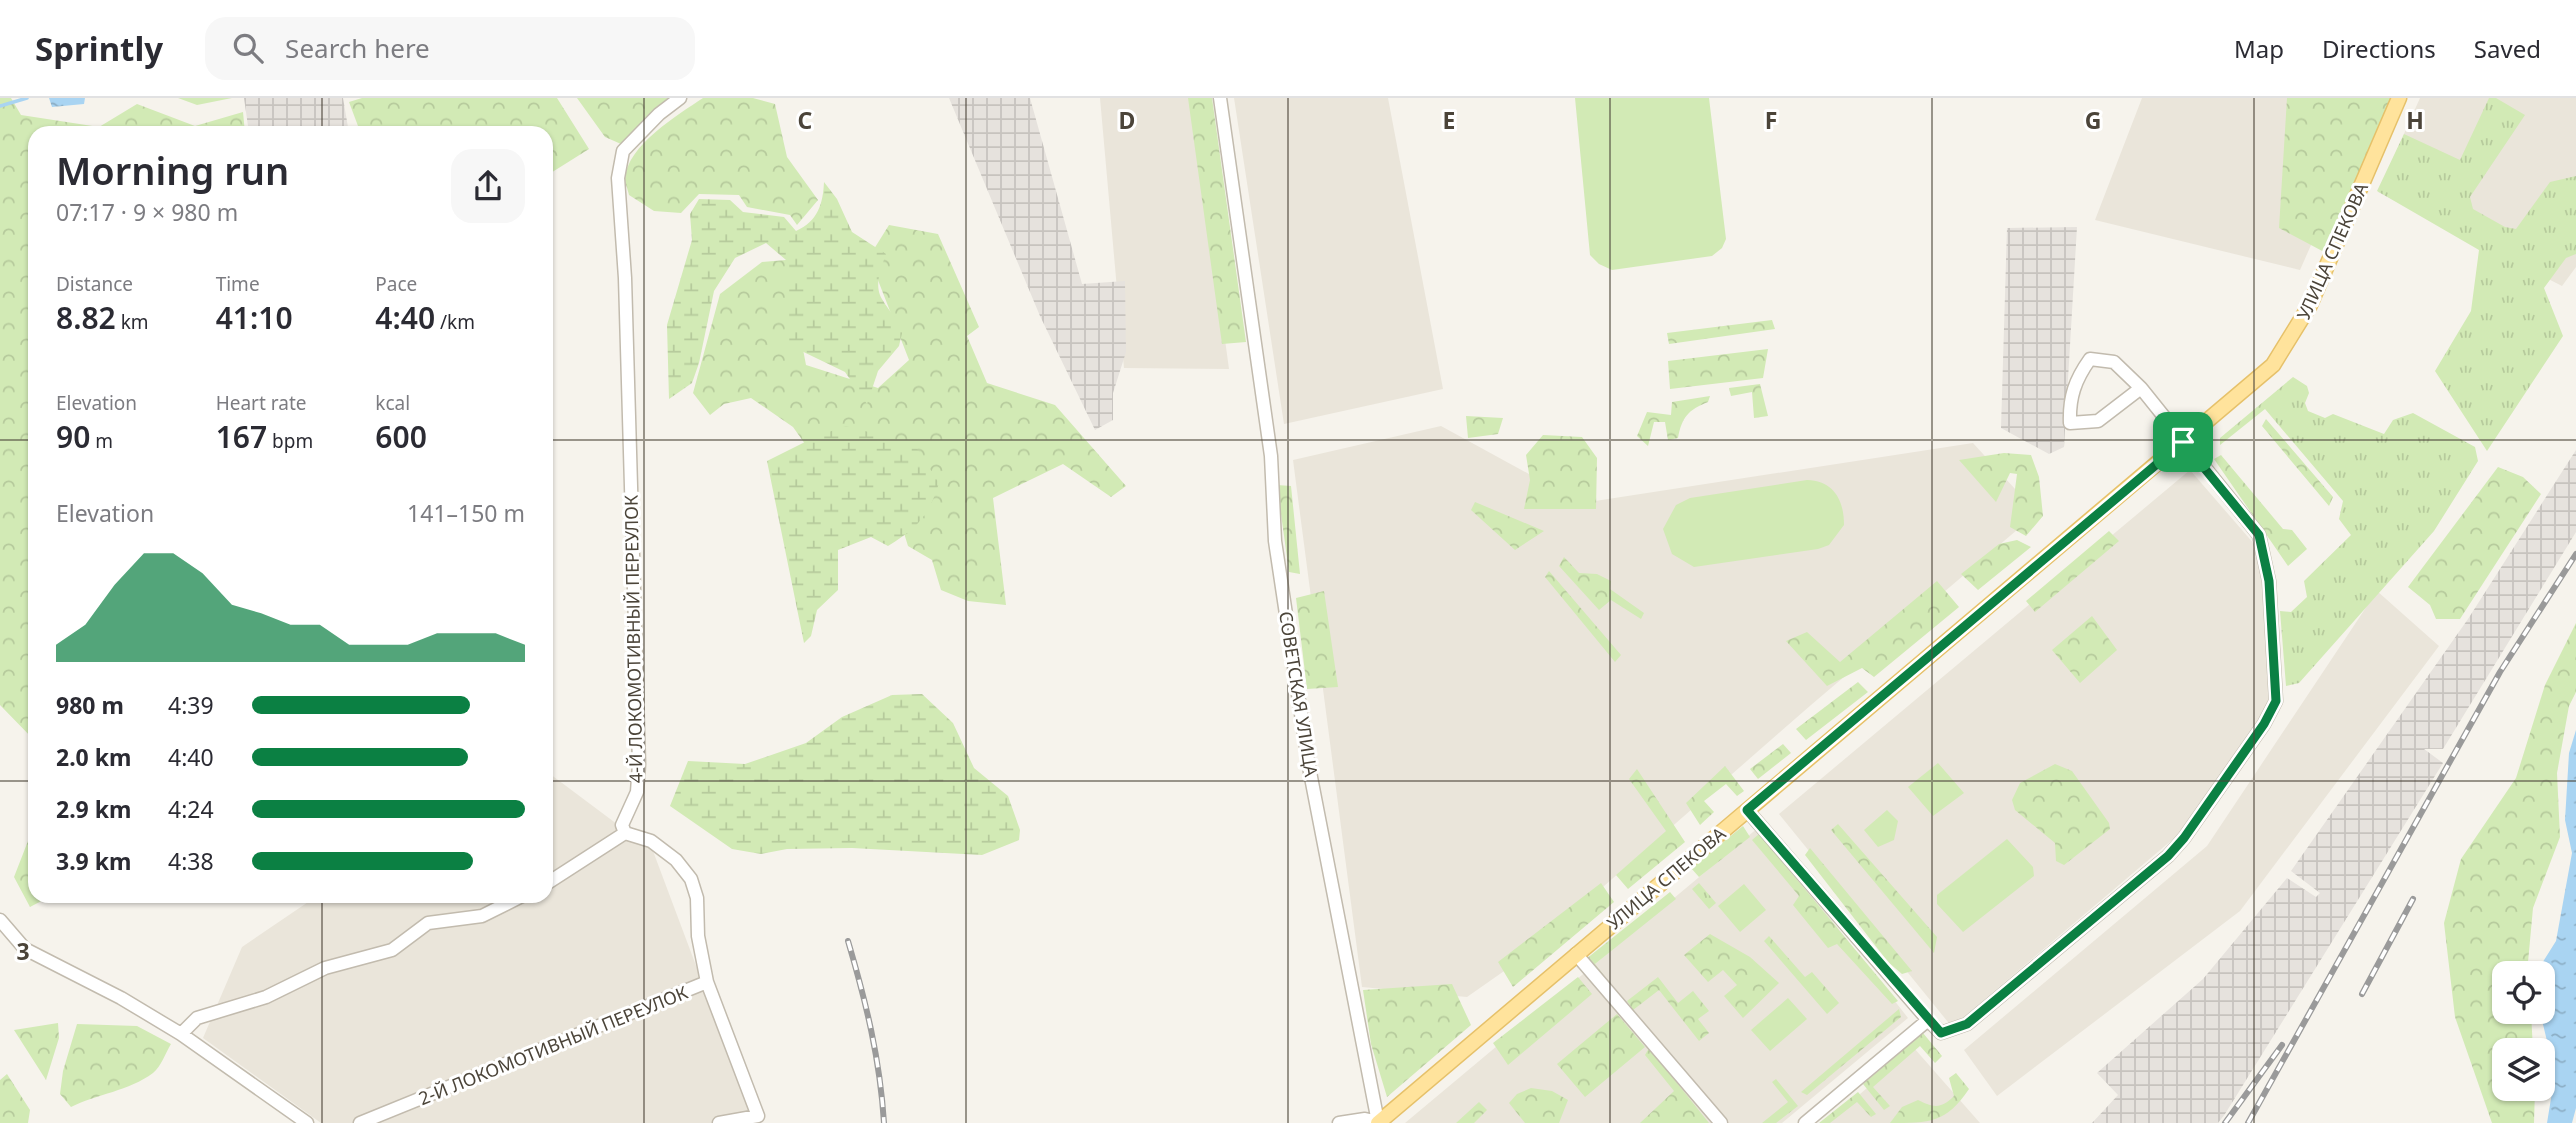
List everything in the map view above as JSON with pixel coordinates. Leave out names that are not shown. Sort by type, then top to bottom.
[{"type":"main road","name":"УЛИЦА СПЕКОВА","points":[[1378,1122],[2273,365],[2311,305],[2399,98]]},
{"type":"street","name":"4-Й ЛОКОМОТИВНЫЙ ПЕРЕУЛОК","points":[[625,833],[622,825],[637,792],[639,764],[625,278],[618,178],[623,152],[659,114],[680,98]]},
{"type":"street","name":"СОВЕТСКАЯ УЛИЦА","points":[[1220,98],[1241,261],[1271,457],[1275,541],[1309,767],[1378,1122]]},
{"type":"street","points":[[1747,810],[1941,1033],[1967,1024],[2168,856],[2184,838],[2264,724],[2276,701],[2269,581],[2259,535],[2141,388],[2114,362],[2090,359],[2077,378],[2069,404],[2070,423],[2098,421],[2141,388]]},
{"type":"street","points":[[553,879],[625,833],[651,841],[676,860],[691,879],[697,898],[698,936],[707,982],[758,1116],[719,1123]]},
{"type":"street","points":[[181,1034],[197,1018],[266,997],[326,968],[392,950],[428,923],[482,916],[508,903]]},
{"type":"street","points":[[0,920],[25,949],[121,998],[181,1034],[307,1123]]},
{"type":"street","points":[[1576,954],[1721,1123]]},
{"type":"street","name":"2-Й ЛОКОМОТИВНЫЙ ПЕРЕУЛОК","points":[[360,1123],[707,982]]},
{"type":"street","points":[[1805,1123],[1928,1020]]},
{"type":"street","points":[[1339,1123],[1365,1119],[1378,1122]]},
{"type":"shaded area","points":[[244,98],[343,98],[348,126],[248,126]]},
{"type":"shaded area","points":[[949,98],[1030,98],[1082,284],[1125,281],[1126,352],[1113,393],[1113,420],[1095,430],[1040,316]]},
{"type":"shaded area","points":[[1100,98],[1192,98],[1229,369],[1124,368]]},
{"type":"shaded area","points":[[1234,98],[1388,98],[1443,389],[1284,424]]},
{"type":"shaded area","points":[[2142,98],[2376,98],[2300,270],[2095,220]]},
{"type":"shaded area","points":[[2420,98],[2576,98],[2576,267],[2562,286],[2378,192]]},
{"type":"shaded area","points":[[2077,227],[2064,447],[2049,454],[2001,428],[2007,228]]},
{"type":"shaded area","points":[[1441,426],[1582,503],[1973,443],[2037,513],[1811,705],[1517,962],[1467,997],[1362,987],[1293,460]]},
{"type":"shaded area","points":[[2576,450],[2576,532],[2443,749],[2424,749],[2443,763],[2225,1114],[2218,1123],[2092,1123],[2118,1095],[2097,1073],[2203,979],[2287,878],[2316,897],[2320,893],[2291,871],[2468,619]]},
{"type":"shaded area","points":[[2190,470],[2261,552],[2273,705],[2186,828],[1952,1027],[1779,814]]},
{"type":"shaded area","points":[[2377,591],[2439,646],[2240,911],[1997,1096],[1964,1050],[2207,846]]},
{"type":"shaded area","points":[[553,776],[653,851],[755,1123],[321,1123],[203,1038],[242,947],[307,903],[553,903]]},
{"type":"shaded area","points":[[1759,827],[1908,1018],[1782,1123],[1405,1123]]},
{"type":"shaded area","points":[[1914,1048],[1980,1123],[1826,1123]]},
{"type":"green space","points":[[0,98],[11,98],[21,115],[92,126],[28,126],[28,734],[0,705]]},
{"type":"green space","points":[[178,98],[232,98],[197,105]]},
{"type":"green space","points":[[362,98],[557,98],[589,149],[553,172],[553,126],[358,126],[349,102]]},
{"type":"green space","points":[[577,98],[668,98],[621,144],[605,137]]},
{"type":"green space","points":[[703,98],[753,98],[775,104],[787,157],[818,200],[797,225],[790,215],[747,207],[739,195],[699,194],[681,213],[654,211],[629,195],[625,179],[635,154],[655,132]]},
{"type":"green space","points":[[1188,98],[1212,98],[1246,342],[1222,344]]},
{"type":"green space","points":[[1575,98],[1709,98],[1726,239],[1722,248],[1712,256],[1612,270],[1599,264],[1590,255]]},
{"type":"green space","points":[[2287,98],[2391,98],[2326,253],[2279,228]]},
{"type":"green space","points":[[2489,98],[2496,98],[2525,115],[2470,197],[2473,209],[2505,227],[2516,229],[2550,182],[2576,176],[2576,254],[2566,258],[2544,288],[2563,336],[2487,451],[2435,371],[2471,311],[2479,250],[2377,191],[2404,134],[2460,160]]},
{"type":"green space","points":[[137,104],[195,126],[101,126]]},
{"type":"green space","points":[[243,112],[244,126],[195,126]]},
{"type":"green space","points":[[824,182],[837,199],[852,232],[886,254],[878,287],[883,301],[903,329],[899,346],[878,371],[867,404],[845,372],[787,344],[786,260],[766,243],[735,258],[714,291],[699,363],[692,383],[669,399],[667,325],[692,240],[690,214],[699,199],[730,200],[743,212],[784,217],[796,231],[810,222],[818,211]]},
{"type":"green space","points":[[889,225],[938,234],[979,327],[967,336],[987,383],[1055,405],[1126,486],[1111,497],[1063,464],[993,498],[1006,605],[968,601],[941,590],[932,560],[908,546],[899,517],[818,462],[793,427],[751,398],[724,404],[710,415],[693,393],[720,294],[762,262],[786,260],[806,365],[878,388],[909,360],[869,257]]},
{"type":"green space","points":[[1772,320],[1775,329],[1669,344],[1667,333]]},
{"type":"green space","points":[[1768,349],[1763,378],[1670,389],[1668,361]]},
{"type":"green space","points":[[2293,377],[2307,386],[2309,393],[2305,403],[2308,411],[2325,418],[2333,414],[2384,434],[2393,420],[2413,413],[2475,447],[2478,461],[2434,531],[2299,683],[2286,686],[2280,611],[2291,612],[2307,597],[2304,581],[2351,535],[2339,519],[2343,501],[2265,409],[2220,445],[2220,438]]},
{"type":"green space","points":[[1760,384],[1768,416],[1754,418],[1752,392],[1731,396],[1729,388]]},
{"type":"green space","points":[[1710,396],[1708,402],[1687,415],[1678,438],[1668,440],[1665,422],[1654,422],[1648,446],[1637,436],[1647,412],[1671,415],[1672,402]]},
{"type":"green space","points":[[1466,416],[1503,418],[1498,434],[1468,438]]},
{"type":"green space","points":[[2266,419],[2333,497],[2329,506],[2262,426]]},
{"type":"green space","points":[[846,426],[914,444],[939,483],[921,520],[888,546],[871,537],[838,550],[838,590],[817,610],[811,636],[804,643],[767,461],[817,436]]},
{"type":"green space","points":[[1543,435],[1582,437],[1597,458],[1596,509],[1524,509],[1530,480],[1526,455]]},
{"type":"green space","points":[[2004,453],[2031,455],[2039,477],[2043,516],[2026,536],[2010,527],[2017,474],[2010,473],[1996,502],[1959,460]]},
{"type":"green space","points":[[2221,455],[2283,529],[2292,530],[2307,549],[2288,566],[2214,459]]},
{"type":"green space","points":[[2498,467],[2523,477],[2541,494],[2460,619],[2436,619],[2430,605],[2408,587]]},
{"type":"green space","points":[[1807,480],[1831,488],[1842,508],[1844,525],[1829,545],[1818,549],[1694,567],[1672,554],[1663,529],[1676,505],[1690,498]]},
{"type":"green space","points":[[1277,485],[1291,486],[1300,574],[1289,572]]},
{"type":"green space","points":[[1475,502],[1544,531],[1515,550],[1471,510]]},
{"type":"green space","points":[[2109,531],[2119,541],[2035,612],[2026,601]]},
{"type":"green space","points":[[2017,540],[2031,547],[1978,590],[1961,574],[1999,544]]},
{"type":"green space","points":[[1564,557],[1579,573],[1597,574],[1611,581],[1610,589],[1644,613],[1641,619],[1611,600],[1599,610],[1559,566]]},
{"type":"green space","points":[[1549,571],[1621,655],[1615,662],[1545,577]]},
{"type":"green space","points":[[1937,581],[1959,607],[1874,677],[1862,668],[1827,686],[1786,641],[1807,632],[1840,662]]},
{"type":"green space","points":[[1324,591],[1338,687],[1307,689],[1296,598]]},
{"type":"green space","points":[[2092,616],[2117,650],[2080,683],[2052,650]]},
{"type":"green space","points":[[2576,623],[2576,692],[2569,706],[2557,773],[2560,837],[2533,908],[2528,961],[2492,961],[2492,1024],[2532,1024],[2532,1038],[2492,1038],[2492,1101],[2535,1101],[2534,1123],[2492,1123],[2455,1017],[2444,923],[2461,859],[2516,778],[2545,685]]},
{"type":"green space","points":[[1858,682],[1868,692],[1806,740],[1796,729]]},
{"type":"green space","points":[[922,694],[953,723],[974,768],[1008,796],[1020,830],[1019,840],[982,855],[852,848],[787,849],[761,854],[732,849],[670,806],[688,761],[745,764],[806,743],[842,717],[892,695]]},
{"type":"green space","points":[[1783,744],[1791,753],[1758,779],[1750,769]]},
{"type":"green space","points":[[1938,763],[1964,793],[1933,816],[1908,787]]},
{"type":"green space","points":[[2055,764],[2072,771],[2109,823],[2110,829],[2064,865],[2056,861],[2055,843],[2015,810],[2012,800],[2020,783]]},
{"type":"green space","points":[[1725,766],[1744,791],[1737,796],[1726,784],[1704,801],[1714,812],[1700,825],[1686,803]]},
{"type":"green space","points":[[1637,769],[1685,842],[1628,889],[1616,875],[1666,831],[1629,779]]},
{"type":"green space","points":[[1887,810],[1898,821],[1894,840],[1878,847],[1864,830]]},
{"type":"green space","points":[[1838,824],[1937,937],[1934,953],[1831,830]]},
{"type":"green space","points":[[1743,826],[1750,837],[1699,877],[1691,868]]},
{"type":"green space","points":[[1759,834],[1898,1001],[1892,1004],[1837,944],[1828,948],[1793,905],[1799,896],[1752,840]]},
{"type":"green space","points":[[2007,839],[2033,867],[2034,876],[1963,932],[1937,904],[1937,895]]},
{"type":"green space","points":[[28,841],[28,903],[38,903],[30,907],[14,877]]},
{"type":"green space","points":[[1810,848],[1912,971],[1902,974],[1888,962],[1805,855]]},
{"type":"green space","points":[[1601,883],[1614,902],[1513,987],[1498,962]]},
{"type":"green space","points":[[1699,883],[1716,903],[1709,909],[1692,889]]},
{"type":"green space","points":[[1744,884],[1766,910],[1740,932],[1718,906]]},
{"type":"green space","points":[[1670,892],[1676,899],[1595,964],[1617,992],[1613,994],[1586,959]]},
{"type":"green space","points":[[1710,934],[1750,957],[1779,983],[1743,1018],[1724,996],[1737,985],[1723,970],[1708,982],[1684,955]]},
{"type":"green space","points":[[1769,936],[1805,977],[1812,972],[1839,1003],[1827,1014],[1764,941]]},
{"type":"green space","points":[[1578,977],[1592,994],[1508,1065],[1493,1043]]},
{"type":"green space","points":[[1658,977],[1678,1003],[1693,991],[1709,1011],[1698,1019],[1709,1033],[1699,1041],[1659,990],[1633,1010],[1627,1001]]},
{"type":"green space","points":[[1452,984],[1471,1025],[1387,1097],[1371,1044],[1363,990]]},
{"type":"green space","points":[[1788,998],[1807,1019],[1770,1051],[1751,1030]]},
{"type":"green space","points":[[1899,1009],[1901,1017],[1807,1095],[1801,1092]]},
{"type":"green space","points":[[1617,1014],[1645,1047],[1585,1097],[1557,1064]]},
{"type":"green space","points":[[58,1023],[59,1038],[46,1080],[14,1030]]},
{"type":"green space","points":[[77,1024],[137,1026],[171,1044],[158,1067],[144,1079],[71,1107],[60,1094],[63,1071]]},
{"type":"green space","points":[[1923,1033],[1942,1056],[1935,1063],[1920,1046],[1873,1087],[1890,1106],[1884,1110],[1863,1084]]},
{"type":"green space","points":[[1649,1048],[1709,1123],[1640,1123],[1674,1091],[1645,1055]]},
{"type":"green space","points":[[1956,1073],[1969,1089],[1953,1109],[1927,1121],[1890,1123],[1902,1107],[1918,1100],[1937,1106],[1949,1100],[1954,1096],[1949,1078]]},
{"type":"green space","points":[[7,1074],[30,1110],[28,1123],[0,1123],[0,1080]]},
{"type":"green space","points":[[1776,1079],[1798,1106],[1776,1123],[1762,1123],[1788,1102],[1772,1082]]},
{"type":"green space","points":[[1531,1088],[1552,1091],[1568,1100],[1559,1123],[1525,1123],[1509,1103],[1517,1094]]},
{"type":"green space","points":[[1858,1092],[1876,1114],[1871,1117],[1857,1102],[1830,1123],[1819,1123]]},
{"type":"green space","points":[[1479,1102],[1487,1110],[1474,1123],[1456,1123]]},
{"type":"water","points":[[49,98],[85,98],[84,104],[52,107]]},
{"type":"water","points":[[2576,730],[2576,1108],[2572,1123],[2547,1123],[2551,1101],[2555,1101],[2555,1038],[2546,1038],[2543,1024],[2555,1024],[2555,961],[2544,961],[2556,941],[2572,853],[2565,820],[2569,753]]},
{"type":"waterway","points":[[0,106],[27,98]]},
{"type":"railway","points":[[2248,1123],[2500,672],[2576,554]]},
{"type":"railway","points":[[2362,994],[2413,899]]},
{"type":"railway","points":[[848,941],[871,1031],[884,1123]]},
{"type":"railway","points":[[2225,1123],[2282,1045]]},
{"type":"route","points":[[2183,442],[2259,535],[2269,581],[2276,701],[2264,724],[2184,838],[2168,856],[1967,1024],[1948,1033],[1941,1033],[1909,1000],[1747,810],[2183,442]]}]
